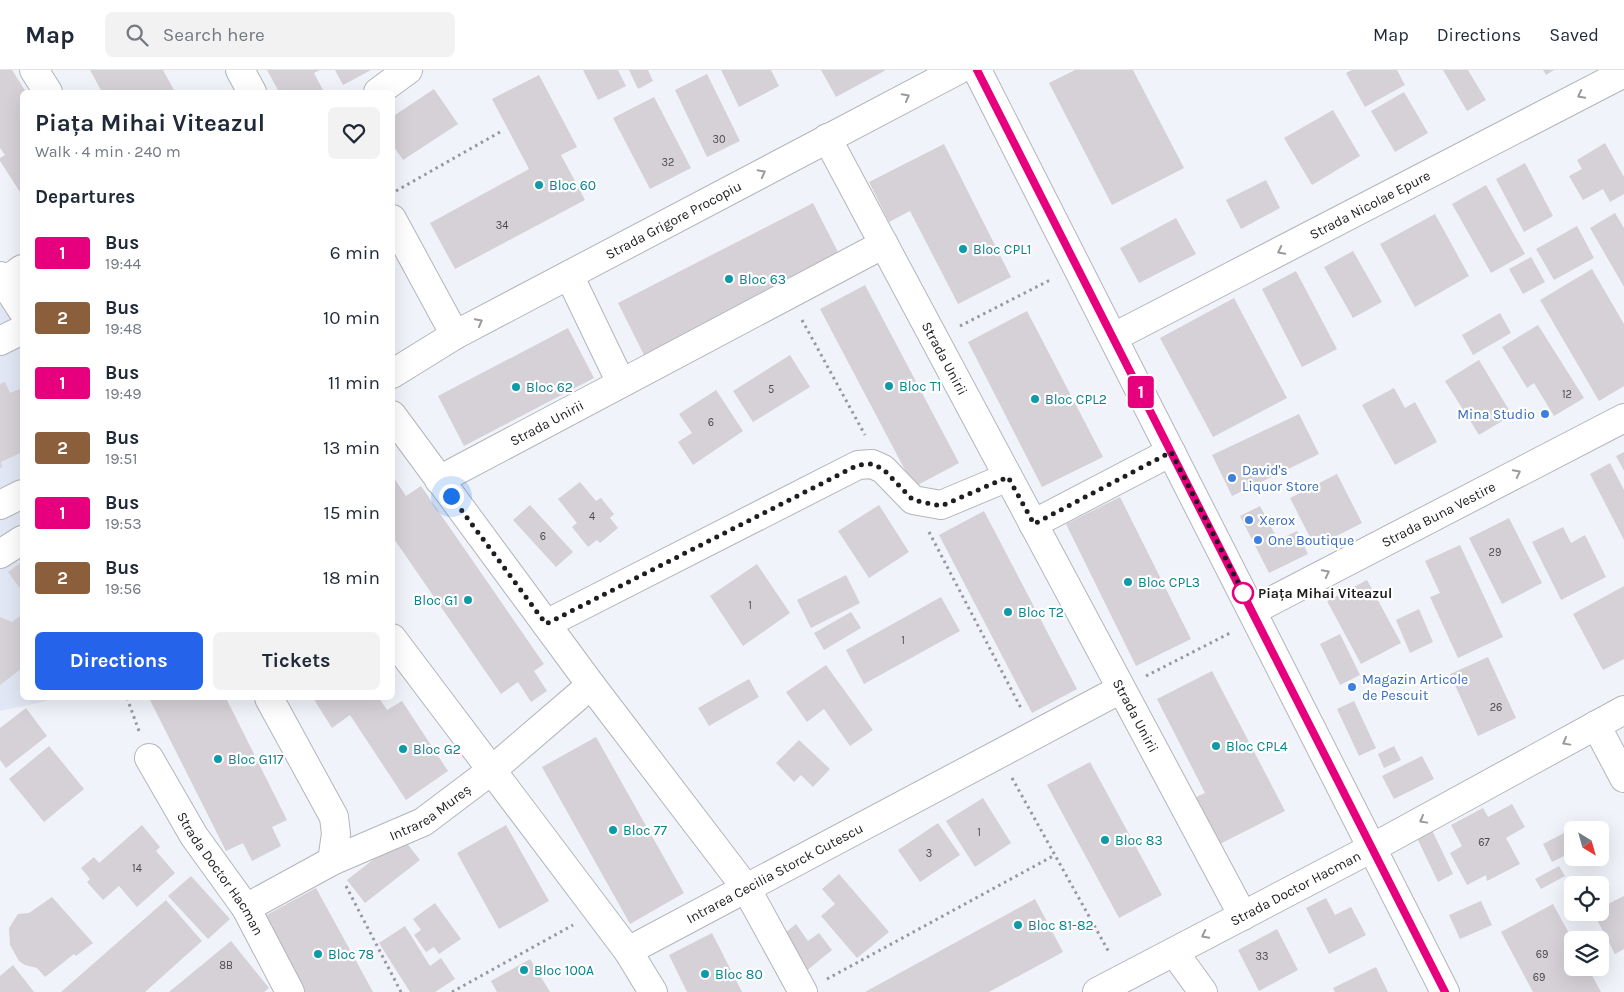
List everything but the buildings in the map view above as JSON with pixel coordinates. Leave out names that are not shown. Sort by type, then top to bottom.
[{"type":"street","points":[[34,70],[47,90]]},
{"type":"street","points":[[240,70],[251,90]]},
{"type":"street","points":[[381,90],[408,70]]},
{"type":"street","name":"Strada Grigore Procopiu","points":[[395,372],[455,335],[958,70]]},
{"type":"street","points":[[977,70],[1445,992]]},
{"type":"street","name":"Strada Nicolae Epure","points":[[1114,337],[1624,73]]},
{"type":"street","points":[[828,138],[884,244]]},
{"type":"street","points":[[395,225],[455,335]]},
{"type":"street","name":"Strada Unirii","points":[[439,480],[884,244],[1243,916]]},
{"type":"street","points":[[569,275],[622,383]]},
{"type":"street","points":[[9,276],[20,305]]},
{"type":"street","points":[[0,341],[20,331]]},
{"type":"street","name":"Strada Buna Vestire","points":[[1254,615],[1624,418]]},
{"type":"street","points":[[395,419],[591,686],[746,888],[812,987]]},
{"type":"street","points":[[1034,524],[1171,452]]},
{"type":"street","points":[[546,624],[858,465],[872,464],[883,469],[913,500],[941,506],[1008,477]]},
{"type":"street","points":[[0,505],[20,495]]},
{"type":"street","points":[[0,554],[20,541]]},
{"type":"street","points":[[395,642],[628,951],[654,992]]},
{"type":"street","name":"Intrarea Mureș","points":[[246,908],[332,861],[423,822],[492,770],[591,686]]},
{"type":"street","name":"Intrarea Cecilia Storck Cutescu","points":[[628,951],[1121,689]]},
{"type":"street","points":[[270,700],[334,817],[336,834],[332,861]]},
{"type":"street","name":"Strada Doctor Hacman","points":[[1097,992],[1372,848],[1624,710]]},
{"type":"street","points":[[1596,725],[1624,778]]},
{"type":"street","name":"Strada Doctor Hacman","points":[[149,758],[194,836],[246,908],[290,992]]},
{"type":"street","points":[[1174,952],[1202,992]]},
{"type":"path","points":[[395,191],[500,132]]},
{"type":"path","points":[[935,339],[1077,266]]},
{"type":"path","points":[[788,294],[883,469]]},
{"type":"path","points":[[913,500],[1034,735]]},
{"type":"path","points":[[1121,689],[1254,615]]},
{"type":"path","points":[[127,700],[149,758]]},
{"type":"path","points":[[999,754],[1123,978]]},
{"type":"path","points":[[812,987],[1055,856]]},
{"type":"path","points":[[332,861],[401,992]]},
{"type":"path","points":[[452,992],[598,911]]},
{"type":"shaded area","points":[[0,298],[20,329],[20,700],[48,700],[0,711]]},
{"type":"bus line","name":"1","points":[[977,70],[1445,992]]},
{"type":"place","name":"Bloc 60","points":[[539,185]]},
{"type":"place","name":"Bloc CPL1","points":[[963,249]]},
{"type":"place","name":"Bloc 63","points":[[729,279]]},
{"type":"place","name":"Bloc T1","points":[[889,386]]},
{"type":"place","name":"Bloc 62","points":[[516,387]]},
{"type":"place","name":"Bloc CPL2","points":[[1035,399]]},
{"type":"place","name":"Mina Studio","points":[[1545,414]]},
{"type":"place","name":"David's Liquor Store","points":[[1232,478]]},
{"type":"place","name":"Xerox","points":[[1249,520]]},
{"type":"place","name":"One Boutique","points":[[1258,540]]},
{"type":"place","name":"Bloc CPL3","points":[[1128,582]]},
{"type":"place","name":"Piața Mihai Viteazul","points":[[1243,593]]},
{"type":"place","name":"Bloc G1","points":[[468,600]]},
{"type":"place","name":"Bloc T2","points":[[1008,612]]},
{"type":"place","name":"Magazin Articole de Pescuit","points":[[1352,687]]},
{"type":"place","name":"Bloc CPL4","points":[[1216,746]]},
{"type":"place","name":"Bloc G2","points":[[403,749]]},
{"type":"place","name":"Bloc G117","points":[[218,759]]},
{"type":"place","name":"Bloc 77","points":[[613,830]]},
{"type":"place","name":"Bloc 83","points":[[1105,840]]},
{"type":"place","name":"Bloc 81-82","points":[[1018,925]]},
{"type":"place","name":"Bloc 78","points":[[318,954]]},
{"type":"place","name":"Bloc 100A","points":[[524,970]]},
{"type":"place","name":"Bloc 80","points":[[705,974]]},
{"type":"route","points":[[451,496],[546,624],[858,465],[872,464],[883,469],[913,500],[941,506],[1008,477],[1034,524],[1171,452],[1246,598],[1243,593]]}]
